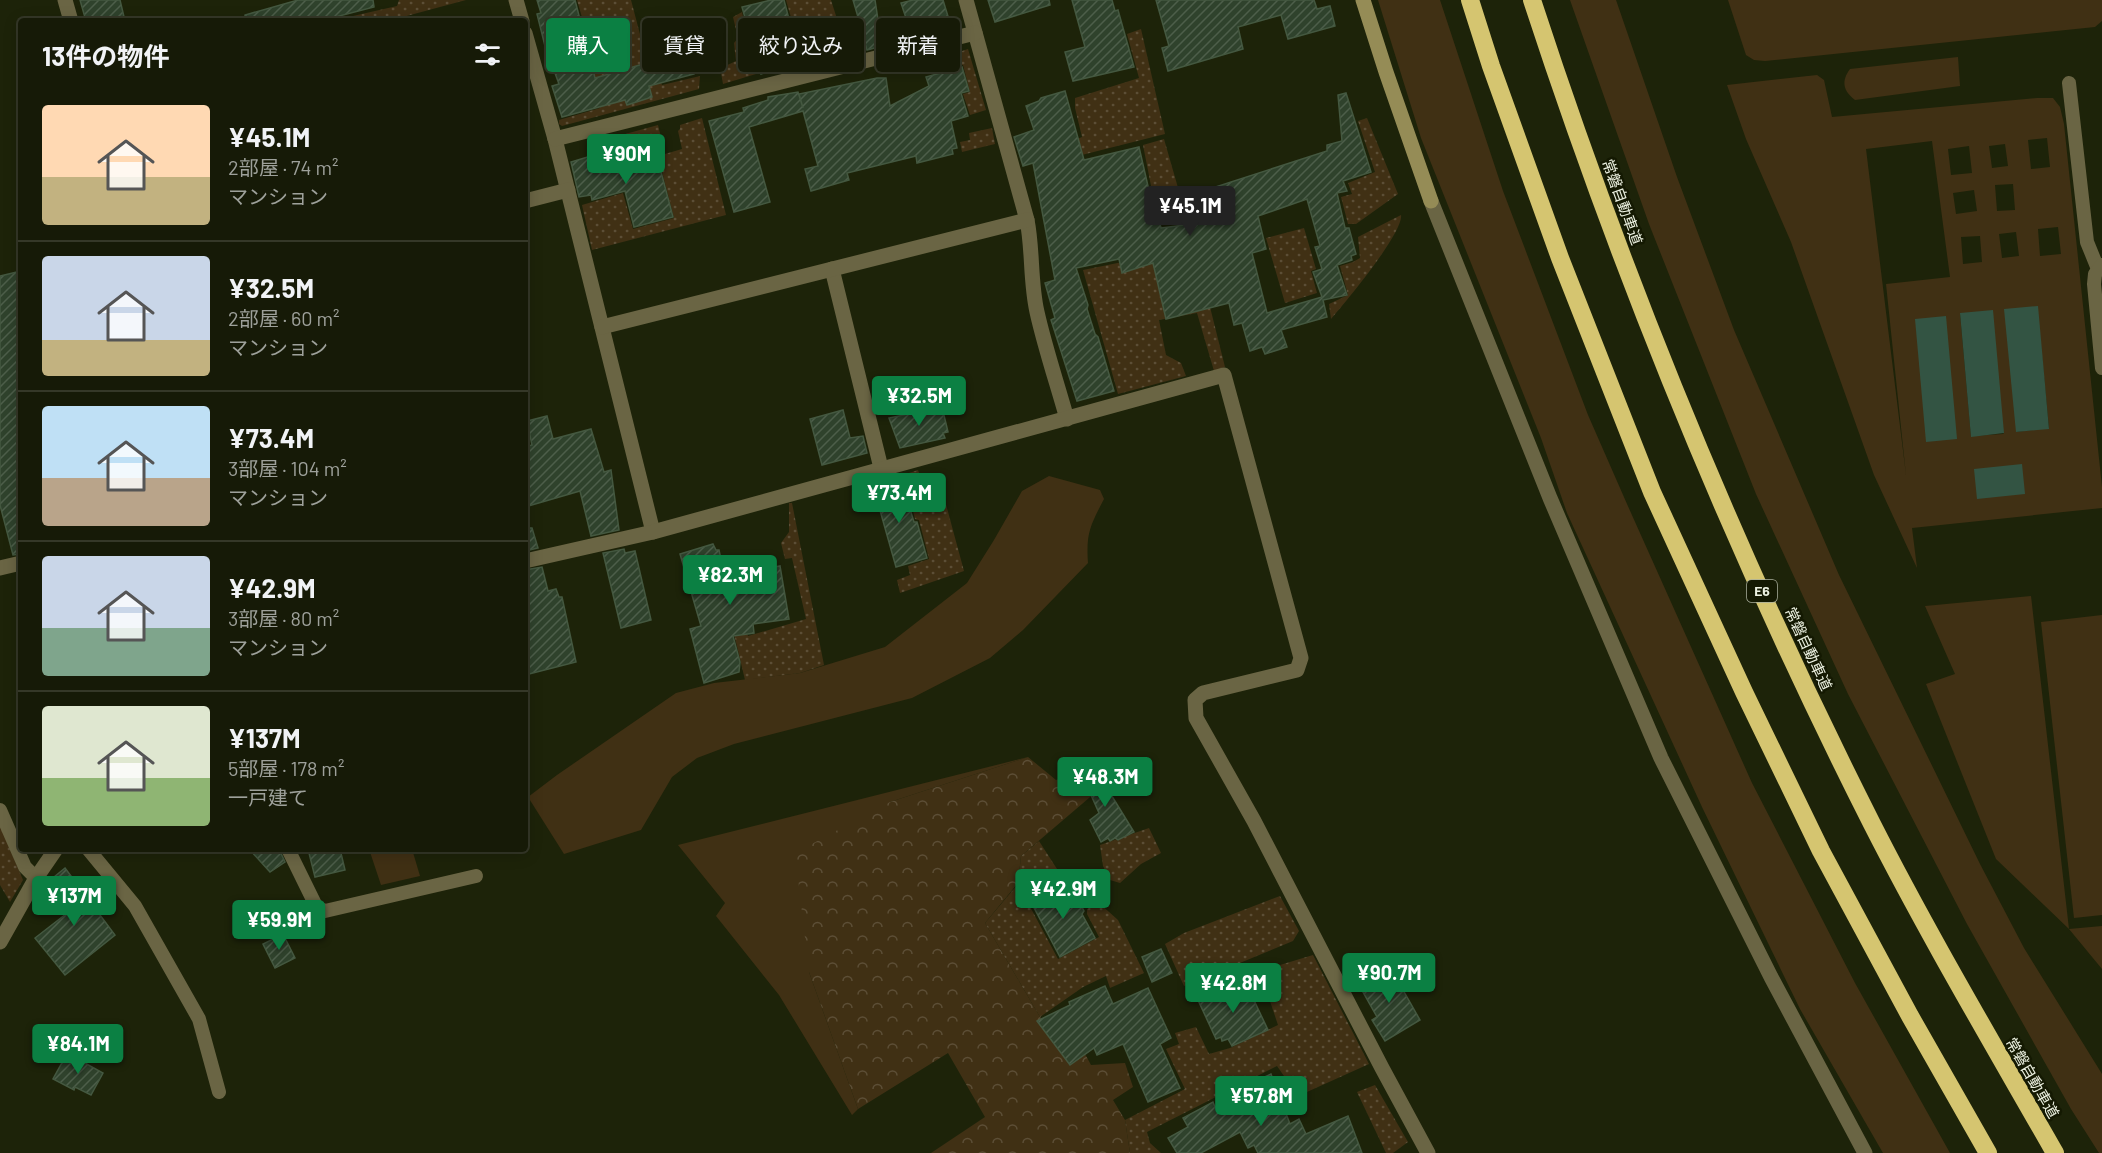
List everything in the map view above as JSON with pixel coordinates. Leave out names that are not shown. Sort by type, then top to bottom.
[{"type":"highway","points":[[1470,0],[1491,66],[1560,258],[1652,492],[1744,692],[1821,851],[1910,1016],[1988,1153]]},
{"type":"highway","name":"常磐自動車道","points":[[1532,0],[1618,245],[1707,467],[1798,671],[1873,825],[1959,985],[2055,1153]]},
{"type":"street","points":[[65,0],[70,18]]},
{"type":"street","points":[[516,0],[521,18]]},
{"type":"street","points":[[966,0],[1027,220],[1037,312],[1067,419]]},
{"type":"street","points":[[1363,0],[1431,201],[1550,498],[1661,758],[1771,977],[1865,1153]]},
{"type":"street","points":[[555,139],[975,33]]},
{"type":"street","points":[[528,44],[555,139],[654,532]]},
{"type":"street","points":[[528,200],[567,190]]},
{"type":"street","points":[[602,327],[1027,220]]},
{"type":"street","points":[[832,269],[881,468]]},
{"type":"street","points":[[528,560],[654,532],[1224,375],[1300,658],[1297,670],[1203,693],[1195,700],[1196,718],[1318,941],[1428,1153]]},
{"type":"street","points":[[0,568],[18,564]]},
{"type":"street","points":[[0,942],[36,878],[54,852]]},
{"type":"lane","points":[[2069,83],[2087,242],[2100,267],[2095,274],[2094,284],[2102,368]]},
{"type":"lane","points":[[0,810],[18,851]]},
{"type":"lane","points":[[18,852],[25,867],[36,878]]},
{"type":"lane","points":[[90,852],[135,906],[199,1019],[219,1092]]},
{"type":"lane","points":[[289,852],[316,908],[325,912],[476,876]]},
{"type":"green space","points":[[399,0],[466,0],[399,18],[344,18],[397,6]]},
{"type":"green space","points":[[577,0],[631,0],[642,42],[642,72],[650,72],[651,76],[659,75],[662,85],[700,76],[699,89],[562,126],[559,120],[600,108],[590,72],[630,72],[630,18],[582,18]]},
{"type":"green space","points":[[786,0],[831,0],[837,18],[791,18]]},
{"type":"green space","points":[[1378,0],[1440,0],[1503,191],[1588,415],[1627,504],[1752,783],[1855,983],[1950,1153],[1883,1153],[1800,1009],[1702,807],[1567,513],[1541,438],[1421,138]]},
{"type":"green space","points":[[1570,0],[1616,0],[1677,177],[1734,330],[1839,575],[1980,864],[2024,948],[2102,1074],[2102,1153],[2099,1153],[2071,1109],[1967,924],[1848,694],[1756,494],[1649,224]]},
{"type":"green space","points":[[1728,0],[2102,0],[2102,21],[2095,27],[1765,61],[1754,60],[1746,55]]},
{"type":"green space","points":[[742,12],[743,18],[738,18],[738,38],[733,17]]},
{"type":"green space","points":[[1141,29],[1165,134],[1046,164],[1058,147],[1082,137],[1075,98],[1139,78],[1127,34]]},
{"type":"green space","points":[[738,38],[738,72],[756,72],[756,74],[723,84],[721,72],[726,72],[726,66],[736,61],[734,43]]},
{"type":"green space","points":[[968,49],[986,110],[970,115],[963,94],[970,92],[963,65],[960,65],[960,52]]},
{"type":"green space","points":[[1958,57],[1960,86],[1855,100],[1848,93],[1844,82],[1850,69]]},
{"type":"green space","points":[[1817,75],[1824,80],[1832,117],[2053,98],[2060,107],[2064,124],[2102,487],[2102,508],[1912,528],[1917,568],[1874,475],[1791,242],[1746,139],[1727,85]],"holes":[[[2047,138],[2050,167],[2031,169],[2028,140]],[[1932,141],[1950,277],[1886,284],[1906,475],[1866,149]],[[2005,144],[2008,166],[1992,168],[1989,146]],[[1969,146],[1972,173],[1951,175],[1948,149]],[[2013,184],[2015,210],[1997,211],[1995,185]],[[1974,190],[1977,211],[1956,214],[1953,193]],[[2058,227],[2061,254],[2040,256],[2038,229]],[[2016,232],[2019,256],[2002,258],[1999,234]],[[1980,236],[1982,262],[1963,264],[1961,237]],[[2037,306],[2049,428],[2016,432]],[[1960,313],[2004,433],[1971,436]]]},
{"type":"green space","points":[[702,118],[726,215],[592,250],[582,205],[623,193],[633,229],[674,218],[658,156],[682,149],[678,131],[680,125]]},
{"type":"green space","points":[[1367,118],[1398,194],[1356,224],[1348,224],[1341,197],[1352,194],[1348,183],[1375,172],[1358,121]]},
{"type":"green space","points":[[658,125],[661,137],[631,145],[618,136]]},
{"type":"green space","points":[[992,128],[995,144],[962,152],[960,142],[970,140],[969,133]]},
{"type":"green space","points":[[1164,139],[1195,247],[1225,367],[1214,371],[1197,313],[1159,320],[1166,355],[1181,363],[1186,376],[1118,394],[1083,270],[1162,254],[1180,241],[1177,224],[1164,224],[1161,218],[1153,220],[1137,202],[1153,196],[1143,145]]},
{"type":"green space","points":[[1401,215],[1399,224],[1384,251],[1331,319],[1329,304],[1348,295],[1340,266],[1360,258],[1358,237]]},
{"type":"green space","points":[[1304,228],[1316,269],[1311,271],[1317,293],[1285,303],[1266,238]]},
{"type":"green space","points":[[918,470],[925,490],[941,486],[964,571],[900,593],[897,580],[910,575],[908,566],[929,559],[919,520],[915,519],[912,506],[883,513],[878,507],[915,496],[909,473]]},
{"type":"green space","points":[[1049,476],[1100,490],[1104,499],[1090,530],[1088,563],[1023,630],[990,658],[912,698],[734,744],[697,758],[672,777],[641,830],[564,854],[528,797],[676,693],[714,683],[800,673],[885,647],[967,583],[1022,491]]},
{"type":"green space","points":[[789,503],[792,503],[824,665],[800,673],[745,680],[731,621],[742,618],[748,636],[806,619],[792,558],[785,559],[781,543],[789,532]]},
{"type":"green space","points":[[2031,596],[2069,929],[1996,859],[1926,684],[1955,674],[1925,606]]},
{"type":"green space","points":[[2102,615],[2102,915],[2074,918],[2041,622]]},
{"type":"green space","points":[[1028,757],[890,802],[809,972],[858,1109],[852,1115],[779,995],[716,916],[725,903],[678,845]]},
{"type":"green space","points":[[1028,757],[1056,780],[1069,775],[1096,792],[1021,856],[1018,883],[985,923],[1040,1017],[1054,1033],[1071,1028],[1091,1065],[1125,1063],[1133,1087],[1113,1100],[1125,1120],[1130,1153],[931,1153],[985,1117],[948,1053],[858,1109],[809,972],[795,853],[890,802]]},
{"type":"green space","points":[[0,825],[23,880],[10,902],[0,885]]},
{"type":"green space","points":[[1149,828],[1161,853],[1141,864],[1120,883],[1110,880],[1103,866],[1100,845]]},
{"type":"green space","points":[[1039,841],[1057,869],[1057,883],[1027,901],[1058,959],[1099,937],[1087,914],[1087,909],[1099,903],[1118,920],[1144,973],[1110,988],[1106,976],[1083,987],[1040,1017],[985,923],[1018,884],[1021,856]]},
{"type":"green space","points":[[370,852],[413,852],[420,876],[381,885]]},
{"type":"green space","points":[[1280,896],[1299,931],[1293,941],[1184,986],[1165,944],[1184,933]]},
{"type":"green space","points":[[2102,926],[2102,969],[2069,929]]},
{"type":"green space","points":[[1313,955],[1369,1064],[1298,1096],[1277,1066],[1147,1132],[1150,1143],[1161,1153],[1130,1153],[1125,1120],[1185,1089],[1166,1049],[1179,1044],[1175,1033],[1196,1027],[1209,1054],[1230,1048],[1278,1025],[1260,971]]},
{"type":"green space","points":[[1375,1085],[1408,1142],[1393,1153],[1386,1153],[1357,1092]]},
{"type":"shaded area","points":[[2038,306],[2049,429],[2016,432],[2004,309]]},
{"type":"shaded area","points":[[1993,310],[2004,433],[1971,437],[1960,313]]},
{"type":"shaded area","points":[[1946,316],[1957,439],[1926,442],[1915,319]]},
{"type":"shaded area","points":[[2022,464],[2025,494],[1977,499],[1974,469]]},
{"type":"building","points":[[80,0],[120,0],[124,18],[85,18]]},
{"type":"building","points":[[298,0],[373,0],[374,7],[332,18],[245,18],[245,15]]},
{"type":"building","points":[[537,0],[575,0],[580,18],[546,18],[546,49],[537,14],[541,13]]},
{"type":"building","points":[[771,0],[784,0],[789,18],[745,18],[742,7]]},
{"type":"building","points":[[853,0],[875,0],[878,18],[876,48],[867,50],[864,43],[864,18],[855,18],[858,17]]},
{"type":"building","points":[[913,0],[943,0],[948,18],[906,18],[901,3]]},
{"type":"building","points":[[988,0],[1049,0],[1050,5],[995,22]]},
{"type":"building","points":[[1072,0],[1112,0],[1115,11],[1118,10],[1134,67],[1073,81],[1065,52],[1085,47]]},
{"type":"building","points":[[1156,0],[1314,0],[1317,9],[1330,6],[1335,26],[1288,39],[1281,15],[1238,27],[1243,49],[1168,71],[1162,48],[1169,46]]},
{"type":"building","points":[[642,64],[642,72],[693,72],[694,74],[649,86],[652,97],[627,105],[625,100],[562,117],[552,86],[559,84],[555,72],[593,72],[595,78],[616,72],[630,72],[630,68]]},
{"type":"building","points":[[962,67],[969,91],[961,93],[968,116],[951,121],[957,148],[952,149],[953,154],[917,163],[916,156],[847,173],[849,180],[811,191],[805,169],[818,166],[803,111],[749,127],[770,202],[734,212],[709,121],[744,112],[743,108],[768,100],[768,97],[798,92],[803,108],[799,94],[877,78],[886,78],[890,106],[929,86],[926,77],[944,72],[960,72]]},
{"type":"building","points":[[1065,91],[1084,160],[1139,147],[1156,221],[1159,220],[1161,228],[1208,222],[1200,192],[1327,151],[1327,145],[1342,141],[1338,95],[1346,93],[1371,172],[1343,181],[1347,191],[1337,193],[1345,228],[1349,228],[1356,254],[1351,256],[1352,260],[1337,265],[1347,295],[1323,300],[1327,317],[1281,330],[1287,347],[1265,354],[1262,347],[1250,351],[1242,323],[1234,325],[1229,303],[1166,319],[1153,263],[1122,273],[1119,259],[1076,268],[1114,391],[1077,401],[1051,320],[1055,318],[1045,283],[1055,280],[1033,163],[1023,166],[1014,137],[1034,130],[1026,106],[1041,98]],"holes":[[[1307,199],[1320,246],[1315,247],[1322,269],[1313,272],[1322,297],[1267,313],[1252,253],[1266,249],[1258,216]]]},
{"type":"building","points":[[601,153],[605,168],[656,153],[673,217],[634,227],[625,191],[592,200],[591,195],[579,197],[571,162]]},
{"type":"building","points":[[18,272],[18,554],[13,555],[0,505],[0,276]]},
{"type":"building","points":[[942,407],[948,432],[943,433],[945,438],[900,448],[889,418]]},
{"type":"building","points":[[843,410],[850,438],[863,436],[867,453],[822,465],[810,419]]},
{"type":"building","points":[[547,416],[553,439],[591,429],[604,472],[611,470],[619,530],[591,536],[580,491],[528,506],[528,446],[532,445],[528,421]]},
{"type":"building","points":[[894,476],[903,511],[910,509],[914,522],[917,522],[927,558],[896,567],[872,482]]},
{"type":"building","points":[[528,528],[532,528],[538,548],[528,550]]},
{"type":"building","points":[[713,544],[716,550],[719,550],[722,564],[758,557],[760,570],[780,566],[789,619],[753,624],[754,633],[733,636],[740,662],[739,672],[704,683],[690,629],[701,626],[680,554]]},
{"type":"building","points":[[624,549],[625,553],[635,551],[651,620],[621,628],[603,553]]},
{"type":"building","points":[[542,567],[548,591],[556,589],[559,597],[562,597],[576,662],[528,674],[528,569]]},
{"type":"building","points":[[1091,762],[1134,832],[1118,840],[1115,838],[1110,841],[1108,838],[1101,842],[1090,820],[1099,813],[1079,768]]},
{"type":"building","points":[[252,852],[280,852],[285,862],[270,872]]},
{"type":"building","points":[[309,852],[341,852],[345,870],[315,877]]},
{"type":"building","points":[[65,868],[115,935],[65,975],[35,938],[71,910],[49,881]]},
{"type":"building","points":[[1064,884],[1073,899],[1078,899],[1084,911],[1082,914],[1095,938],[1060,957],[1031,902]]},
{"type":"building","points":[[283,934],[295,958],[275,968],[263,944]]},
{"type":"building","points":[[1161,949],[1172,973],[1152,982],[1142,957]]},
{"type":"building","points":[[1390,967],[1420,1020],[1385,1041],[1372,1020],[1377,1017],[1359,985]]},
{"type":"building","points":[[1244,979],[1268,1030],[1232,1046],[1228,1039],[1222,1041],[1221,1037],[1216,1039],[1198,1000]]},
{"type":"building","points":[[1105,986],[1113,1004],[1148,988],[1171,1038],[1160,1044],[1180,1088],[1148,1102],[1123,1044],[1097,1055],[1094,1048],[1070,1065],[1037,1021],[1070,1005],[1069,1002]]},
{"type":"building","points":[[74,1057],[103,1073],[91,1095],[75,1087],[74,1090],[53,1079],[64,1059]]},
{"type":"building","points":[[1271,1074],[1290,1124],[1299,1119],[1306,1134],[1348,1116],[1362,1153],[1258,1153],[1254,1145],[1248,1148],[1240,1132],[1201,1153],[1177,1153],[1168,1138],[1188,1127],[1183,1118],[1213,1102],[1215,1107],[1254,1088],[1252,1083]]}]
